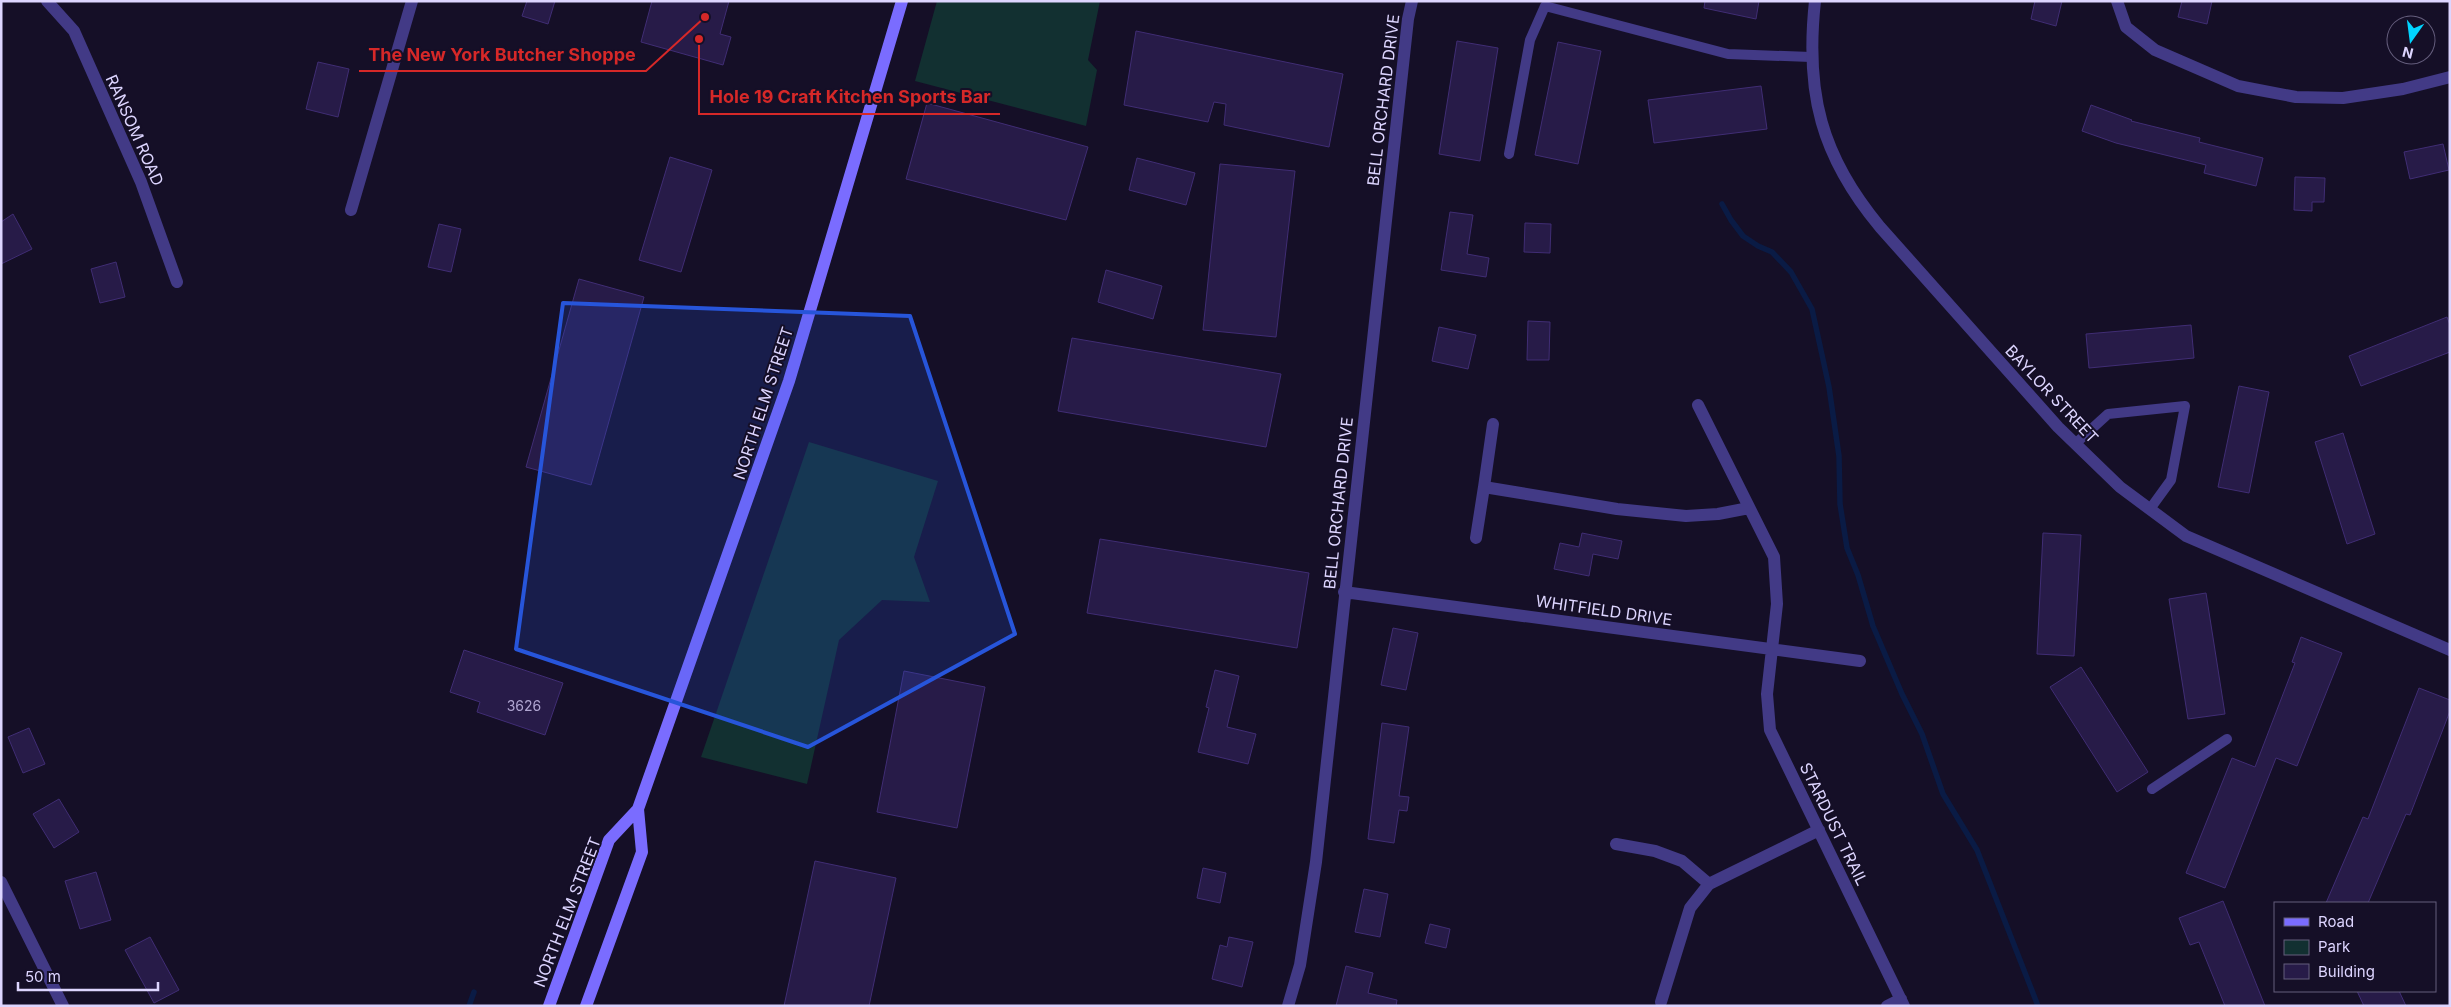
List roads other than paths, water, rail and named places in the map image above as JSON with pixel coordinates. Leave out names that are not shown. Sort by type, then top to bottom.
[{"type":"main road","name":"NORTH ELM STREET","points":[[548,1006],[608,840],[638,809],[784,397],[902,1]]},
{"type":"main road","name":"NORTH ELM STREET","points":[[586,1006],[642,852],[638,809]]},
{"type":"street","name":"RANSOM ROAD","points":[[47,1],[74,31],[141,182],[178,282]]},
{"type":"street","points":[[351,210],[412,1]]},
{"type":"street","name":"BELL ORCHARD DRIVE","points":[[1288,1006],[1300,965],[1316,862],[1337,682],[1344,592],[1404,49],[1412,1]]},
{"type":"street","name":"BAYLOR STREET","points":[[1815,1],[1811,57],[1822,126],[1843,177],[1860,203],[1977,338],[2075,444],[2120,487],[2186,536],[2450,650]]},
{"type":"street","points":[[2116,1],[2126,28],[2155,50],[2238,86],[2296,97],[2343,98],[2403,89],[2450,77]]},
{"type":"street","name":"STARDUST TRAIL","points":[[1698,405],[1774,556],[1777,604],[1766,694],[1770,730],[1903,1002]]},
{"type":"street","points":[[1476,538],[1493,424]]},
{"type":"street","points":[[1484,487],[1618,509],[1686,516],[1718,514],[1749,508]]},
{"type":"street","name":"WHITFIELD DRIVE","points":[[1344,592],[1860,660]]},
{"type":"street","points":[[1660,1002],[1690,908],[1709,884],[1819,830]]},
{"type":"street","points":[[1616,844],[1655,851],[1682,861],[1709,884]]},
{"type":"street","points":[[1,882],[63,1006]]},
{"type":"street","points":[[1887,1006],[1903,1002]]},
{"type":"lane","points":[[1509,154],[1530,40],[1546,4],[1728,54],[1811,57]]},
{"type":"lane","points":[[2075,444],[2108,414],[2185,406],[2170,480],[2150,509]]},
{"type":"lane","points":[[2152,789],[2227,739]]},
{"type":"waterway","points":[[1722,204],[1743,236],[1758,246],[1772,252],[1791,272],[1812,309],[1829,387],[1839,456],[1840,504],[1847,548],[1858,575],[1873,626],[1902,694],[1922,734],[1943,794],[1977,850],[2038,1006]]},
{"type":"waterway","points":[[469,1006],[474,992]]},
{"type":"place","name":"The New York Butcher Shoppe","points":[[705,17]]},
{"type":"place","name":"Hole 19 Craft Kitchen Sports Bar","points":[[699,39]]}]
